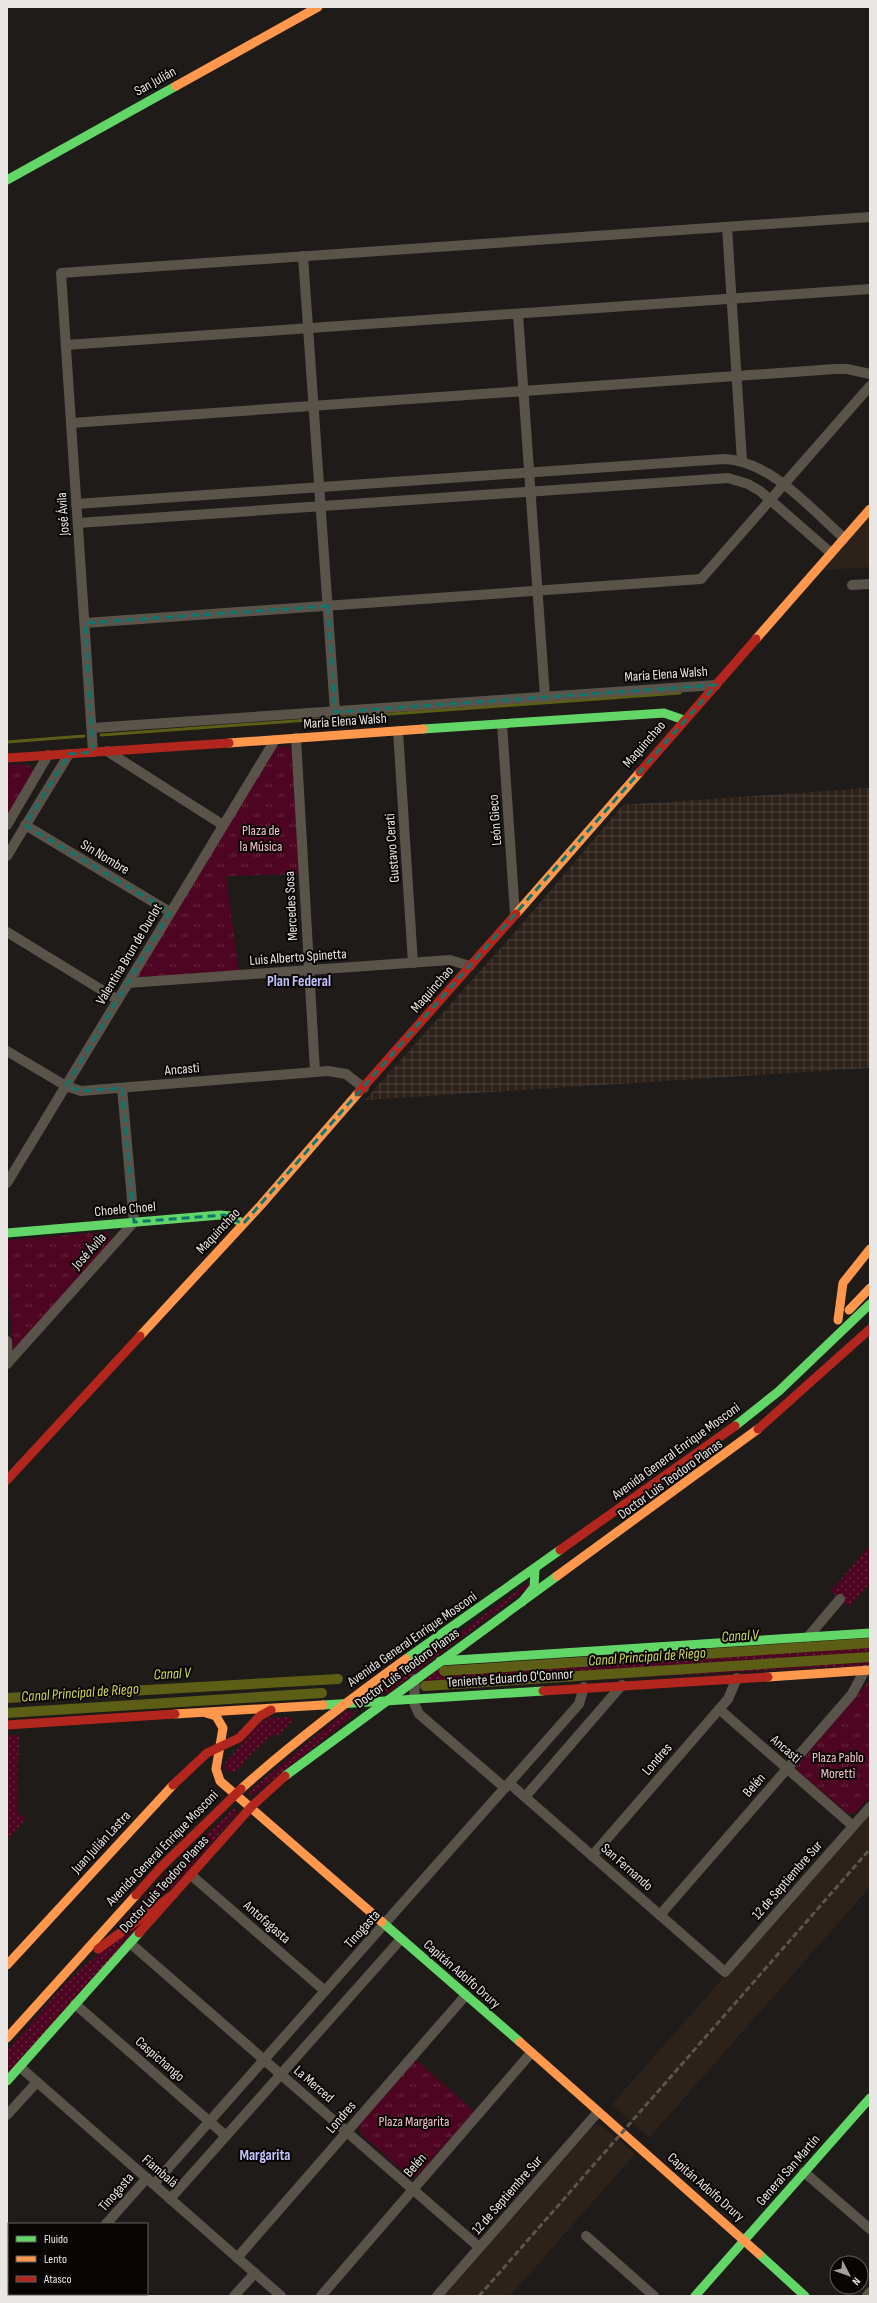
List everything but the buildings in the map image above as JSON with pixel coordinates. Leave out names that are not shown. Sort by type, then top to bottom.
[{"type":"main road","name":"San Julián","points":[[7,180],[318,7]]},
{"type":"main road","name":"Maquinchao","points":[[7,1480],[261,1205],[870,509]]},
{"type":"main road","name":"María Elena Walsh","points":[[7,758],[664,713],[684,720]]},
{"type":"main road","name":"Choele Choel","points":[[7,1233],[226,1215],[235,1217],[243,1224]]},
{"type":"main road","points":[[838,1320],[843,1283],[870,1249]]},
{"type":"main road","points":[[829,1329],[870,1288]]},
{"type":"main road","name":"Avenida General Enrique Mosconi","points":[[7,2038],[161,1867],[235,1794],[275,1758],[344,1703],[693,1459],[751,1414],[807,1365],[870,1304]]},
{"type":"main road","name":"Doctor Luis Teodoro Planas","points":[[7,2081],[251,1807],[275,1784],[386,1700],[754,1434],[870,1329]]},
{"type":"main road","name":"Avenida General Enrique Mosconi","points":[[646,1477],[696,1441]]},
{"type":"main road","points":[[522,1602],[534,1587],[535,1569]]},
{"type":"main road","name":"Teniente Eduardo O'Connor","points":[[439,1662],[870,1633]]},
{"type":"main road","points":[[474,1636],[472,1643],[473,1650],[476,1654],[483,1658]]},
{"type":"main road","name":"Teniente Eduardo O'Connor","points":[[7,1725],[271,1710],[414,1698],[867,1670]]},
{"type":"main road","name":"Avenida General Enrique Mosconi","points":[[312,1714],[335,1696]]},
{"type":"main road","points":[[344,1703],[354,1706],[359,1710],[359,1716],[354,1724]]},
{"type":"main road","name":"Teniente Eduardo O'Connor","points":[[221,1746],[239,1738],[260,1716],[271,1710]]},
{"type":"main road","name":"Capitán Adolfo Drury","points":[[206,1713],[216,1716],[221,1723],[224,1733],[217,1775],[229,1784],[235,1794],[466,1995],[744,2240],[805,2296]]},
{"type":"main road","name":"Juan Julián Lastra","points":[[7,1964],[178,1779],[207,1753],[221,1746]]},
{"type":"main road","name":"Avenida General Enrique Mosconi","points":[[218,1795],[229,1784]]},
{"type":"main road","points":[[58,1981],[123,1929],[174,1894]]},
{"type":"main road","name":"General San Martín","points":[[695,2296],[870,2098]]},
{"type":"street","points":[[336,712],[303,256],[870,217]]},
{"type":"street","points":[[727,227],[742,461]]},
{"type":"street","name":"José Ávila","points":[[93,752],[61,273],[303,256]]},
{"type":"street","points":[[66,345],[870,289]]},
{"type":"street","points":[[518,314],[545,697]]},
{"type":"street","points":[[71,423],[839,369],[870,374]]},
{"type":"street","points":[[84,623],[701,579],[870,386]]},
{"type":"street","points":[[76,504],[719,459],[742,461],[764,470],[844,538]]},
{"type":"street","points":[[78,523],[728,478],[748,484],[770,500],[831,553]]},
{"type":"street","points":[[852,585],[870,584]]},
{"type":"street","name":"María Elena Walsh","points":[[92,728],[716,685]]},
{"type":"street","name":"León Gieco","points":[[502,724],[515,914]]},
{"type":"street","name":"Gustavo Cerati","points":[[398,731],[413,963]]},
{"type":"street","name":"Mercedes Sosa","points":[[296,738],[315,1072]]},
{"type":"street","name":"Valentina Brun de Duclot","points":[[7,1183],[10,1171],[66,1086],[275,740]]},
{"type":"street","points":[[107,751],[223,825]]},
{"type":"street","points":[[7,856],[69,754]]},
{"type":"street","points":[[7,825],[48,755]]},
{"type":"street","name":"Sin Nombre","points":[[25,825],[170,912]]},
{"type":"street","points":[[7,932],[118,1000]]},
{"type":"street","name":"Luis Alberto Spinetta","points":[[128,983],[453,960],[470,966]]},
{"type":"street","name":"Ancasti","points":[[7,1051],[66,1086],[81,1090],[315,1072],[341,1072],[351,1077],[364,1088]]},
{"type":"street","points":[[122,1088],[134,1222]]},
{"type":"street","name":"José Ávila","points":[[8,1363],[134,1222]]},
{"type":"street","points":[[7,1341],[8,1363]]},
{"type":"street","points":[[808,1637],[840,1599]]},
{"type":"street","name":"Belén","points":[[660,1915],[852,1694],[867,1670]]},
{"type":"street","name":"Londres","points":[[592,1856],[731,1695],[737,1678]]},
{"type":"street","name":"San Fernando","points":[[415,1679],[415,1707],[422,1716],[507,1786],[525,1797],[725,1972]]},
{"type":"street","points":[[525,1797],[622,1685]]},
{"type":"street","name":"Tinogasta","points":[[107,2223],[209,2121],[264,2060],[579,1704],[584,1687]]},
{"type":"street","name":"Ancasti","points":[[719,1709],[853,1826]]},
{"type":"street","name":"12 de Septiembre Sur","points":[[725,1972],[870,1806]]},
{"type":"street","name":"Antofagasta","points":[[191,1875],[325,1991]]},
{"type":"street","points":[[170,2199],[401,1939]]},
{"type":"street","name":"La Merced","points":[[130,1943],[479,2247]]},
{"type":"street","name":"Londres","points":[[237,2258],[466,1995]]},
{"type":"street","name":"Caspichango","points":[[75,2004],[226,2136]]},
{"type":"street","name":"Belén","points":[[321,2296],[531,2053]]},
{"type":"street","name":"Fiambalá","points":[[20,2067],[281,2296]]},
{"type":"street","points":[[7,2115],[37,2082]]},
{"type":"street","name":"12 de Septiembre Sur","points":[[437,2296],[598,2112]]},
{"type":"street","points":[[804,2172],[870,2230]]},
{"type":"street","points":[[586,2236],[654,2296]]},
{"type":"street","points":[[234,2296],[255,2273]]},
{"type":"street","points":[[867,2296],[870,2292]]},
{"type":"highlighted area","points":[[328,606],[335,712],[716,685],[243,1224],[225,1215],[134,1222],[122,1088],[81,1091],[66,1086],[170,912],[25,825],[69,754],[93,752],[85,623]]},
{"type":"shaded area","points":[[870,516],[870,567],[822,570]]},
{"type":"shaded area","points":[[870,788],[870,1068],[365,1100],[522,924],[623,805]]},
{"type":"shaded area","points":[[870,1811],[870,1887],[649,2138],[612,2104]]},
{"type":"shaded area","points":[[596,2124],[605,2128],[635,2154],[510,2296],[443,2296],[591,2127]]},
{"type":"green space","name":"Plaza de la Música","points":[[289,746],[292,753],[299,874],[226,876],[239,972],[139,977],[138,975],[275,747]]},
{"type":"green space","points":[[23,764],[30,766],[33,770],[7,819],[7,765]]},
{"type":"green space","points":[[106,1232],[112,1240],[14,1349],[7,1276],[8,1240]]},
{"type":"green space","points":[[870,1545],[870,1583],[849,1607],[831,1591]]},
{"type":"green space","points":[[527,1584],[530,1586],[388,1693],[381,1693],[379,1690]]},
{"type":"green space","points":[[870,1639],[870,1665],[420,1689],[420,1684],[440,1668]]},
{"type":"green space","name":"Plaza Pablo Moretti","points":[[870,1680],[870,1797],[855,1813],[848,1814],[799,1772],[797,1766]]},
{"type":"green space","points":[[346,1711],[352,1711],[354,1715],[251,1797],[249,1791]]},
{"type":"green space","points":[[289,1717],[293,1720],[278,1736],[273,1734],[245,1760],[236,1771],[230,1773],[224,1767],[226,1762],[260,1723],[269,1718]]},
{"type":"green space","points":[[7,1735],[19,1735],[17,1811],[26,1819],[7,1840]]},
{"type":"green space","points":[[234,1808],[238,1812],[175,1885],[122,1923],[164,1876]]},
{"type":"green space","points":[[152,1912],[7,2074],[7,2051],[65,1984],[84,1966]]},
{"type":"green space","name":"Plaza Margarita","points":[[416,2060],[474,2111],[419,2174],[414,2177],[408,2175],[361,2134],[359,2129],[361,2123]]},
{"type":"waterway","points":[[101,735],[680,693]]},
{"type":"waterway","points":[[7,742],[84,736]]},
{"type":"waterway","name":"Canal V","points":[[444,1671],[870,1643]]},
{"type":"waterway","name":"Canal Principal de Riego","points":[[425,1686],[870,1657]]},
{"type":"waterway","name":"Canal V","points":[[7,1698],[338,1679]]},
{"type":"waterway","name":"Canal Principal de Riego","points":[[7,1713],[322,1693]]},
{"type":"railway","points":[[479,2296],[870,1849]]},
{"type":"traffic: fast","points":[[7,180],[176,86]]},
{"type":"traffic: fast","points":[[423,729],[664,713],[684,720]]},
{"type":"traffic: fast","points":[[7,1233],[220,1215],[231,1216],[243,1224]]},
{"type":"traffic: fast","points":[[735,1426],[779,1391],[870,1304]]},
{"type":"traffic: fast","points":[[406,1659],[560,1550]]},
{"type":"traffic: fast","points":[[522,1602],[534,1587],[535,1569]]},
{"type":"traffic: fast","points":[[285,1776],[557,1576]]},
{"type":"traffic: fast","points":[[440,1661],[870,1633]]},
{"type":"traffic: fast","points":[[323,1705],[543,1691]]},
{"type":"traffic: fast","points":[[382,1922],[520,2042]]},
{"type":"traffic: fast","points":[[7,2081],[139,1933]]},
{"type":"traffic: fast","points":[[695,2296],[870,2098]]},
{"type":"traffic: fast","points":[[759,2254],[805,2296]]},
{"type":"traffic: slow","points":[[176,86],[318,7]]},
{"type":"traffic: slow","points":[[756,639],[870,509]]},
{"type":"traffic: slow","points":[[229,743],[423,729]]},
{"type":"traffic: slow","points":[[516,914],[640,772]]},
{"type":"traffic: slow","points":[[140,1336],[261,1205],[359,1092]]},
{"type":"traffic: slow","points":[[838,1320],[843,1283],[870,1249]]},
{"type":"traffic: slow","points":[[849,1310],[870,1288]]},
{"type":"traffic: slow","points":[[557,1576],[758,1429]]},
{"type":"traffic: slow","points":[[241,1789],[322,1722],[406,1659]]},
{"type":"traffic: slow","points":[[768,1677],[870,1670]]},
{"type":"traffic: slow","points":[[175,1714],[323,1705]]},
{"type":"traffic: slow","points":[[206,1713],[216,1716],[223,1728],[216,1769],[220,1781],[382,1922]]},
{"type":"traffic: slow","points":[[7,1965],[173,1785]]},
{"type":"traffic: slow","points":[[7,2038],[136,1895]]},
{"type":"traffic: slow","points":[[520,2042],[759,2254]]},
{"type":"traffic: jam","points":[[640,772],[756,639]]},
{"type":"traffic: jam","points":[[7,758],[229,743]]},
{"type":"traffic: jam","points":[[359,1092],[516,914]]},
{"type":"traffic: jam","points":[[758,1429],[870,1329]]},
{"type":"traffic: jam","points":[[7,1480],[140,1336]]},
{"type":"traffic: jam","points":[[560,1550],[735,1426]]},
{"type":"traffic: jam","points":[[543,1691],[768,1677]]},
{"type":"traffic: jam","points":[[173,1785],[207,1753],[239,1738],[260,1716],[271,1710]]},
{"type":"traffic: jam","points":[[7,1725],[175,1714]]},
{"type":"traffic: jam","points":[[139,1933],[251,1807],[285,1776]]},
{"type":"traffic: jam","points":[[136,1895],[161,1867],[241,1789]]},
{"type":"traffic: jam","points":[[98,1949],[174,1894]]},
{"type":"district","name":"Plan Federal","points":[[299,981]]},
{"type":"district","name":"Margarita","points":[[265,2155]]}]
